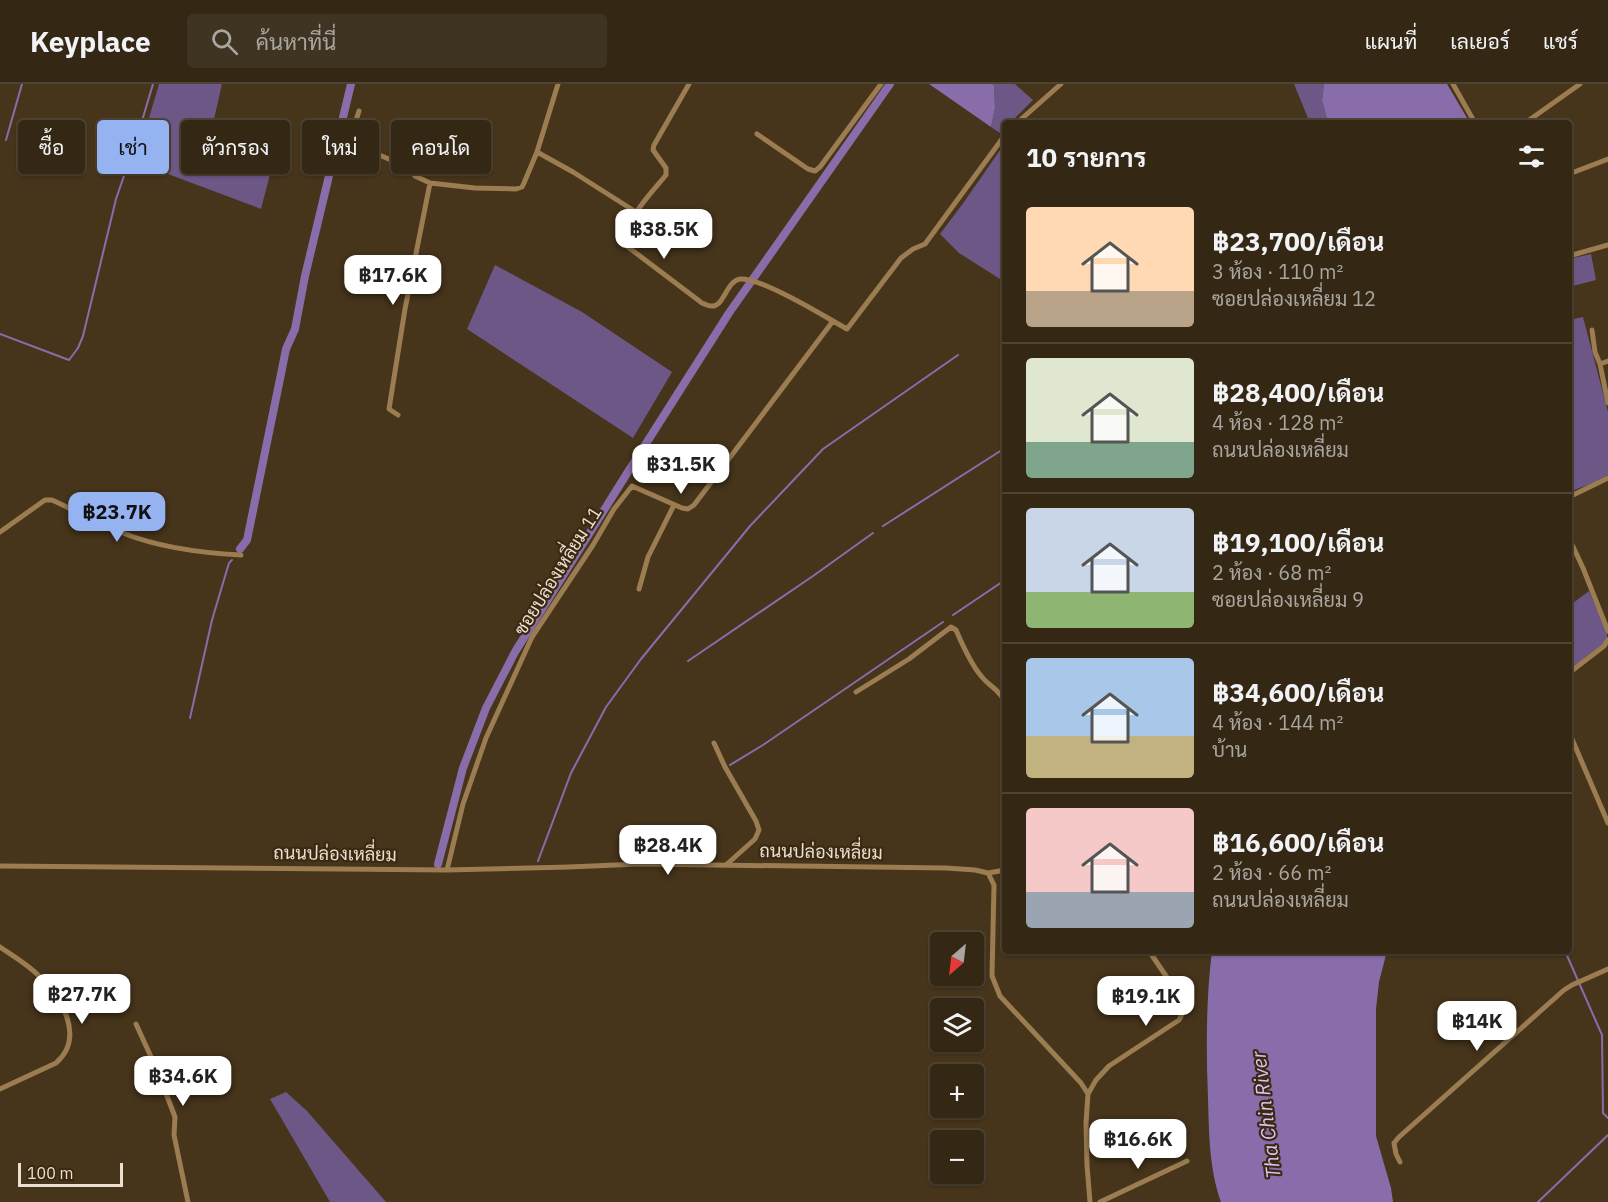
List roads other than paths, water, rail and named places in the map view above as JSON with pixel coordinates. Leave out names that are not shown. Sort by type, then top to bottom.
[{"type":"street","points":[[359,111],[350,138],[351,142],[408,168],[415,176],[430,183],[475,188],[516,189],[522,187],[537,152],[558,84]]},
{"type":"street","points":[[689,84],[654,145],[653,150],[666,168],[666,175],[636,212],[628,233],[628,248],[702,303],[712,307],[718,305],[736,280],[742,279],[788,296],[847,329],[901,258],[925,244],[1002,139]]},
{"type":"street","points":[[758,134],[808,169],[815,171],[881,84]]},
{"type":"street","points":[[1020,120],[1061,84]]},
{"type":"street","points":[[1453,84],[1473,120]]},
{"type":"street","points":[[1529,120],[1580,84]]},
{"type":"street","points":[[537,152],[636,212]]},
{"type":"street","points":[[1572,173],[1608,159]]},
{"type":"street","points":[[398,415],[389,410],[405,309],[430,183]]},
{"type":"street","points":[[1572,255],[1608,245]]},
{"type":"street","points":[[639,589],[648,557],[674,505],[688,509],[694,505],[833,321]]},
{"type":"street","points":[[1592,330],[1608,403]]},
{"type":"street","points":[[1600,364],[1608,361]]},
{"type":"street","points":[[1572,496],[1608,478]]},
{"type":"street","name":"ซอยปล่องเหลี่ยม 11","points":[[447,870],[463,804],[486,738],[532,637],[593,545],[614,508],[632,486],[674,505]]},
{"type":"street","points":[[0,532],[45,500],[52,500],[102,524],[144,540],[207,554],[241,555]]},
{"type":"street","points":[[1572,546],[1608,631]]},
{"type":"street","points":[[856,692],[909,659],[951,627],[956,630],[977,671],[1002,697]]},
{"type":"street","points":[[1572,671],[1604,646],[1608,640]]},
{"type":"street","points":[[1572,739],[1608,822]]},
{"type":"street","points":[[714,743],[724,767],[759,830],[756,839],[726,865]]},
{"type":"street","name":"ถนนปล่องเหลี่ยม","points":[[0,866],[447,870],[639,864],[946,868],[988,873],[1002,871]]},
{"type":"street","points":[[988,873],[994,885],[992,976],[1000,996],[1081,1083],[1088,1094]]},
{"type":"street","points":[[0,947],[36,972],[46,982],[61,1004],[71,1037],[64,1056],[57,1063],[0,1089]]},
{"type":"street","points":[[1090,1202],[1087,1144],[1088,1094],[1096,1080],[1109,1066],[1179,1020],[1182,1014],[1183,1007],[1180,998],[1151,954]]},
{"type":"street","points":[[1400,1162],[1395,1154],[1394,1143],[1399,1137],[1564,990],[1608,969]]},
{"type":"street","points":[[136,1024],[175,1117],[174,1135],[188,1202]]},
{"type":"street","points":[[1100,1202],[1186,1161]]},
{"type":"water","points":[[929,84],[994,85],[995,108],[991,127]]},
{"type":"water","points":[[1324,84],[1447,84],[1468,120],[1327,120],[1322,100]]},
{"type":"water","name":"Tha Chin River","points":[[1212,954],[1386,954],[1379,982],[1376,1009],[1376,1136],[1393,1202],[1221,1202],[1210,1150],[1207,1061]]},
{"type":"waterway","points":[[6,140],[22,84]]},
{"type":"waterway","points":[[0,334],[69,360],[78,348],[83,336],[116,199],[153,84]]},
{"type":"waterway","points":[[240,549],[247,540],[286,349],[295,329],[305,276],[351,84]]},
{"type":"waterway","points":[[438,864],[463,768],[486,708],[515,652],[729,313],[890,84]]},
{"type":"waterway","points":[[538,861],[571,773],[606,707],[641,659],[750,526],[823,449],[958,355]]},
{"type":"waterway","points":[[883,526],[1002,450]]},
{"type":"waterway","points":[[688,661],[873,533]]},
{"type":"waterway","points":[[190,718],[212,620],[229,563],[232,560]]},
{"type":"waterway","points":[[953,615],[1002,582]]},
{"type":"waterway","points":[[730,765],[943,622]]},
{"type":"waterway","points":[[1566,954],[1602,1035],[1603,1113],[1608,1118]]},
{"type":"waterway","points":[[1538,1202],[1608,1135]]}]
